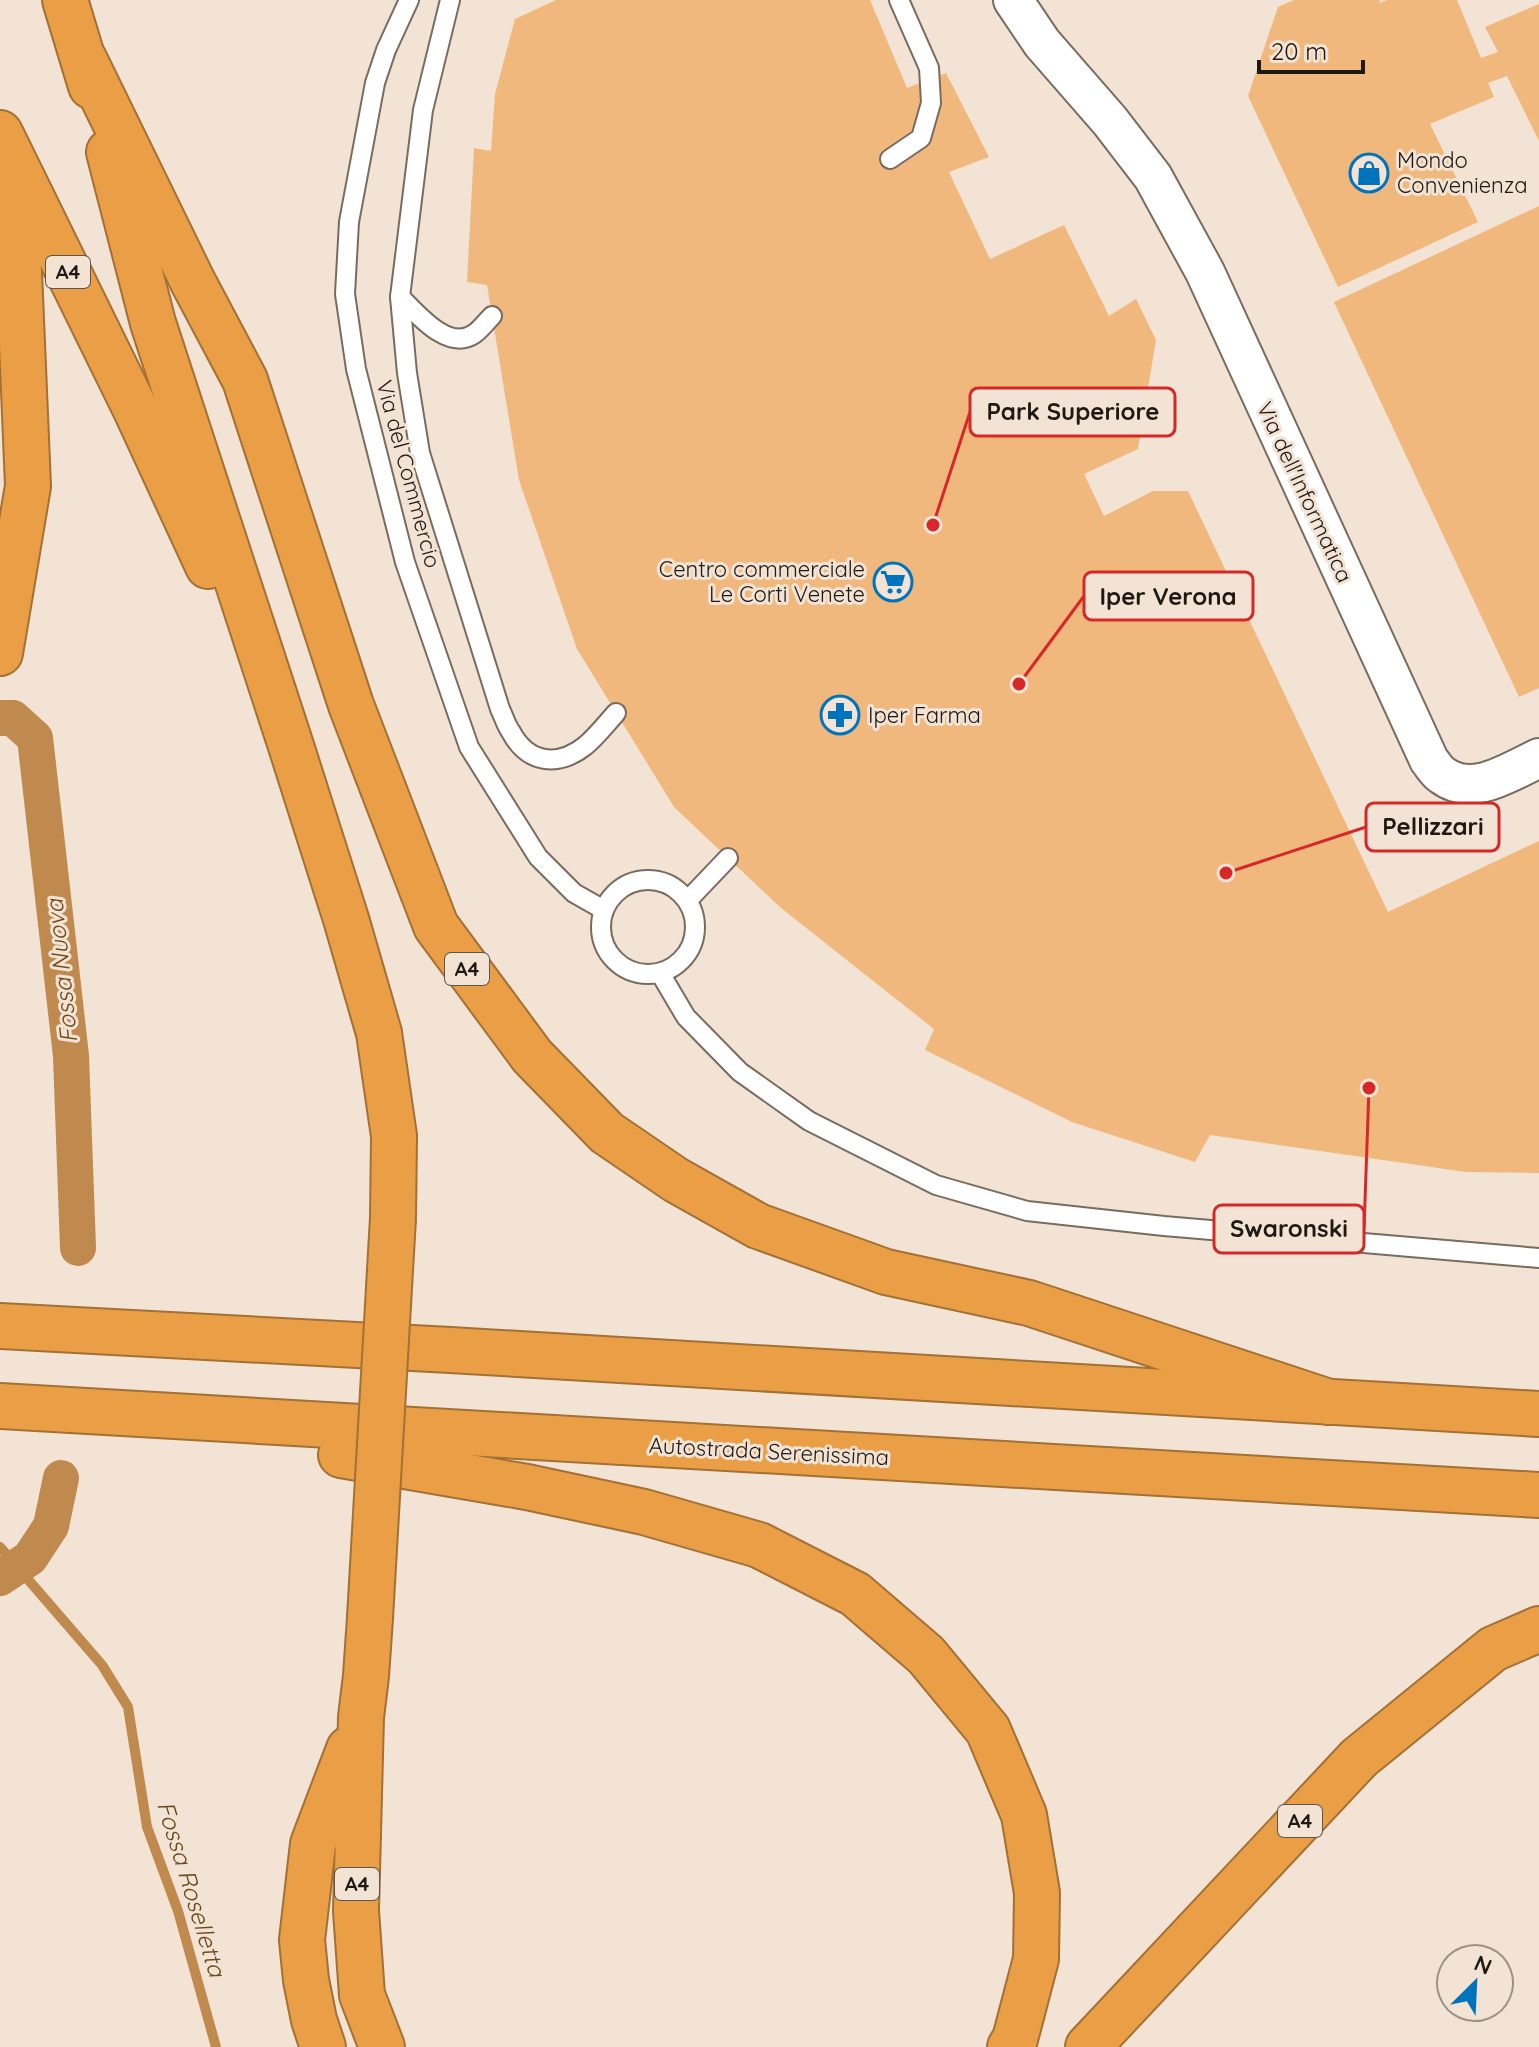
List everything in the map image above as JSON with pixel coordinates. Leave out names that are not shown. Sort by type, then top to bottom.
[{"type":"highway","name":"A4","points":[[65,0],[84,59],[153,323],[346,919],[379,1033],[387,1078],[394,1136],[393,1218],[370,1618],[361,1717],[356,1911],[362,1995],[382,2047]]},
{"type":"highway","name":"A4","points":[[84,59],[193,282],[245,380],[351,705],[436,926],[532,1056],[607,1133],[676,1180],[758,1226],[886,1272],[1029,1303],[1329,1402]]},
{"type":"highway","name":"A4","points":[[0,133],[136,410],[291,746]]},
{"type":"highway","name":"A4","points":[[0,160],[18,248],[28,486],[0,653]]},
{"type":"highway","name":"A4","points":[[0,1326],[1539,1414]]},
{"type":"highway","name":"Autostrada Serenissima","points":[[0,1406],[1539,1495]]},
{"type":"highway","points":[[90,1412],[527,1487],[644,1512],[759,1545],[855,1594],[926,1655],[988,1730],[1024,1815],[1037,1893],[1036,1959],[1015,2039],[1010,2047]]},
{"type":"highway","name":"A4","points":[[1088,2047],[1359,1758],[1493,1649],[1539,1629]]},
{"type":"highway","name":"A4","points":[[323,2047],[306,1980],[302,1940],[313,1844],[361,1717]]},
{"type":"street","name":"Via dell'Informatica","points":[[1013,0],[1042,43],[1110,121],[1153,177],[1205,272],[1429,760],[1441,775],[1462,786],[1484,783],[1539,758]]},
{"type":"street","name":"Via dell'Informatica","points":[[1042,0],[1075,42],[1110,121]]},
{"type":"lane","name":"Via del Commercio","points":[[409,0],[375,83],[349,222],[345,294],[356,369],[405,562],[469,747],[538,857],[574,893],[604,910]]},
{"type":"lane","points":[[450,0],[423,110],[400,297],[407,373],[420,453],[500,709],[511,734],[525,751],[547,761],[565,758],[585,745],[616,713]]},
{"type":"lane","points":[[890,159],[921,138],[931,103],[929,68],[899,0]]},
{"type":"lane","points":[[400,297],[436,331],[457,338],[472,336],[492,316]]},
{"type":"lane","points":[[688,900],[728,858]]},
{"type":"lane","points":[[661,881],[676,888],[688,900],[696,929],[689,952],[675,966],[660,973],[644,974],[628,969],[609,953],[601,931],[604,910],[621,888],[633,882],[661,881]]},
{"type":"lane","points":[[660,973],[686,1017],[740,1072],[809,1121],[936,1185],[1027,1211],[1164,1226],[1539,1258]]},
{"type":"building","name":"Centro commerciale Le Corti Venete","points":[[556,0],[870,0],[907,88],[946,73],[989,157],[949,172],[990,259],[1064,225],[1109,316],[1136,299],[1156,340],[1138,449],[1084,474],[1104,516],[1153,491],[1188,491],[1388,912],[1539,841],[1539,1173],[1466,1172],[1210,1135],[1195,1162],[1072,1122],[925,1050],[934,1029],[781,908],[674,807],[577,649],[519,480],[487,285],[467,282],[474,148],[491,151],[495,94],[515,19]]},
{"type":"building","name":"Mondo Convenienza","points":[[1294,0],[1380,0],[1379,3],[1387,0],[1457,0],[1481,58],[1498,52],[1485,27],[1539,4],[1539,141],[1507,76],[1488,83],[1494,97],[1430,124],[1478,222],[1338,287],[1248,96],[1278,7]]},
{"type":"building","points":[[1539,206],[1539,688],[1519,697],[1334,302]]},
{"type":"waterway","name":"Fossa Nuova","points":[[0,718],[13,718],[35,738],[71,1056],[78,1248]]},
{"type":"waterway","name":"Fossa Nuova","points":[[0,1578],[30,1558],[51,1526],[61,1478]]},
{"type":"waterway","name":"Fossa Roselletta","points":[[0,1547],[102,1665],[128,1707],[147,1827],[178,1911],[216,2047]]},
{"type":"place","name":"Mondo Convenienza","points":[[1369,173]]},
{"type":"place","name":"Park Superiore","points":[[933,525]]},
{"type":"place","name":"Centro commerciale Le Corti Venete","points":[[893,582]]},
{"type":"place","name":"Iper Verona","points":[[1019,684]]},
{"type":"place","name":"Iper Farma","points":[[840,715]]},
{"type":"place","name":"Pellizzari","points":[[1226,873]]},
{"type":"place","name":"Swaronski","points":[[1369,1088]]}]
